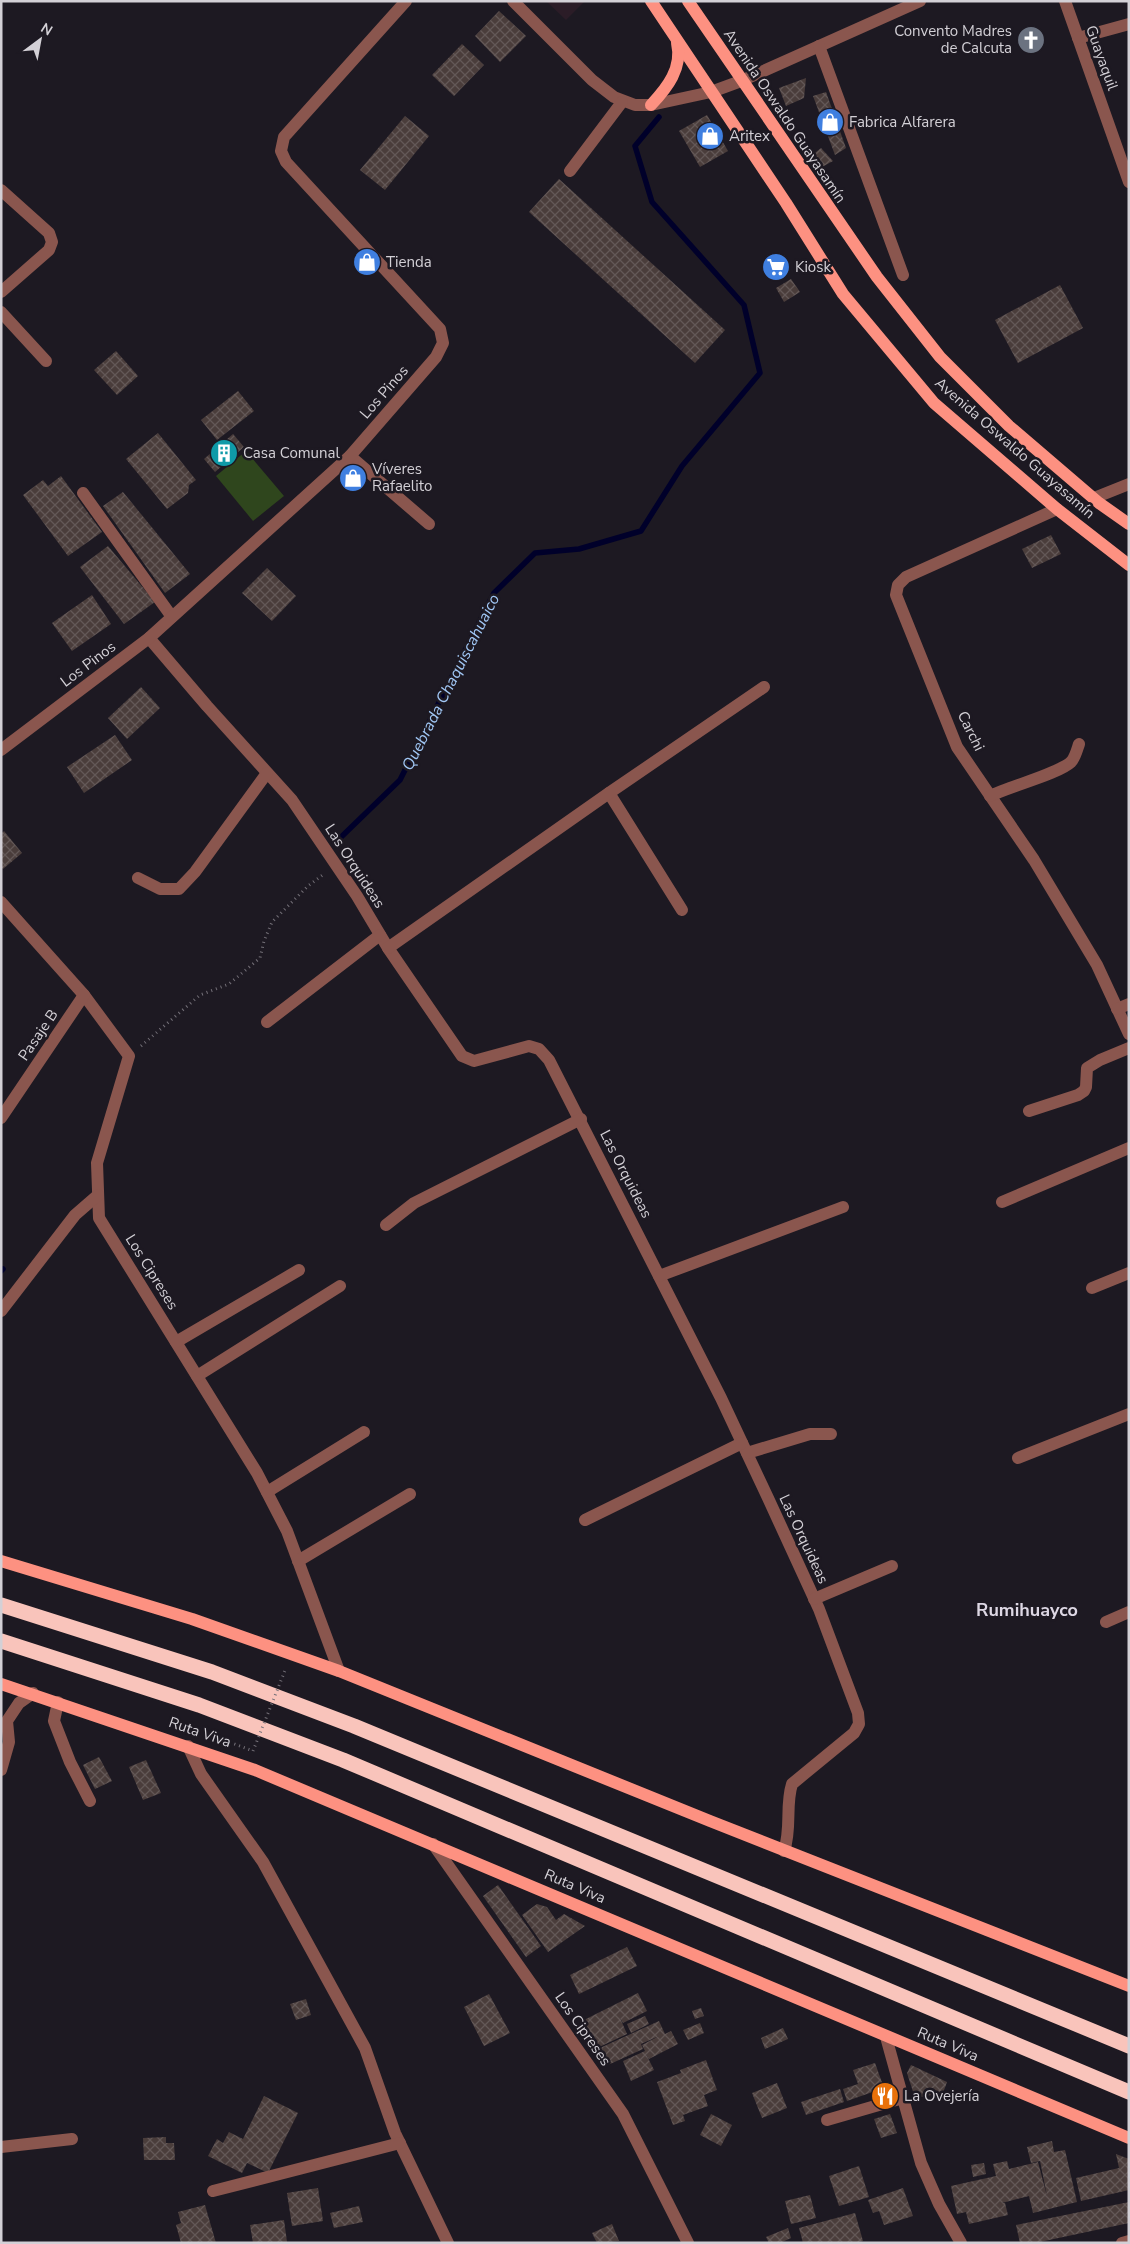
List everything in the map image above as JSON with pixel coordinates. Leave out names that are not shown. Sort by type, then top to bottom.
[{"type":"highway","points":[[1,1605],[212,1672],[354,1726],[1129,2046]]},
{"type":"highway","name":"Ruta Viva","points":[[1,1641],[199,1705],[343,1760],[1129,2092]]},
{"type":"main road","name":"Avenida Oswaldo Guayasamín","points":[[651,1],[786,204],[843,294],[934,403],[1057,509],[1129,565]]},
{"type":"main road","name":"Avenida Oswaldo Guayasamín","points":[[688,1],[877,277],[940,358],[1009,426],[1094,498],[1129,524]]},
{"type":"main road","points":[[651,105],[670,82],[676,69],[679,56],[678,45],[670,30]]},
{"type":"main road","points":[[1,1561],[192,1618],[339,1671],[784,1851],[1129,1986]]},
{"type":"main road","name":"Ruta Viva","points":[[1,1684],[33,1693],[255,1770],[1129,2138]]},
{"type":"street","name":"Los Pinos","points":[[1,750],[149,638],[350,456],[436,357],[443,343],[440,329],[286,162],[281,152],[284,138],[406,1]]},
{"type":"street","points":[[513,1],[592,80],[622,102],[635,105],[651,105],[711,92],[742,81],[920,1]]},
{"type":"street","name":"Guayaquil","points":[[1065,1],[1129,182]]},
{"type":"street","points":[[1078,38],[1129,24]]},
{"type":"street","points":[[819,46],[903,275]]},
{"type":"street","points":[[570,170],[622,102]]},
{"type":"street","points":[[1,190],[49,233],[52,242],[48,250],[1,292]]},
{"type":"street","points":[[1,312],[46,361]]},
{"type":"street","points":[[350,456],[429,524]]},
{"type":"street","points":[[1094,498],[1129,484]]},
{"type":"street","points":[[82,493],[172,617]]},
{"type":"street","name":"Carchi","points":[[1057,509],[906,577],[898,585],[896,595],[957,747],[1034,860],[1097,965],[1129,1034]]},
{"type":"street","name":"Las Orquideas","points":[[149,638],[292,800],[336,865],[388,948],[462,1056],[474,1061],[529,1046],[539,1049],[549,1060],[580,1119],[744,1448],[814,1599],[858,1713],[859,1724],[854,1733],[792,1784],[789,1795],[790,1822],[784,1851]]},
{"type":"street","points":[[388,948],[764,687]]},
{"type":"street","points":[[990,796],[1005,788],[1061,768],[1071,762],[1079,744]]},
{"type":"street","points":[[138,878],[160,889],[179,890],[195,872],[267,773]]},
{"type":"street","points":[[609,793],[682,910]]},
{"type":"street","points":[[1,902],[84,995],[129,1056]]},
{"type":"street","points":[[267,1022],[380,935]]},
{"type":"street","name":"Pasaje B","points":[[1,1118],[84,995]]},
{"type":"street","points":[[1117,1009],[1129,1004]]},
{"type":"street","points":[[1029,1110],[1078,1095],[1086,1087],[1087,1068],[1100,1060],[1129,1048]]},
{"type":"street","name":"Los Cipreses","points":[[129,1056],[97,1163],[99,1218],[267,1492],[287,1531],[339,1671]]},
{"type":"street","points":[[386,1225],[414,1203],[580,1119]]},
{"type":"street","points":[[1002,1202],[1129,1148]]},
{"type":"street","points":[[1,1311],[75,1215],[98,1195]]},
{"type":"street","points":[[659,1276],[843,1207]]},
{"type":"street","points":[[176,1342],[299,1270]]},
{"type":"street","points":[[1092,1288],[1129,1273]]},
{"type":"street","points":[[197,1376],[340,1286]]},
{"type":"street","points":[[1018,1458],[1129,1414]]},
{"type":"street","points":[[267,1492],[364,1432]]},
{"type":"street","points":[[584,1520],[744,1448],[810,1434],[831,1434]]},
{"type":"street","points":[[298,1561],[410,1494]]},
{"type":"street","points":[[814,1599],[892,1566]]},
{"type":"street","points":[[1106,1622],[1129,1612]]},
{"type":"street","points":[[1,1770],[7,1721],[19,1703],[33,1693]]},
{"type":"street","points":[[58,1702],[54,1721],[70,1762],[90,1801]]},
{"type":"street","points":[[188,1746],[201,1774],[263,1862],[365,2048],[400,2143],[448,2243]]},
{"type":"street","name":"Los Cipreses","points":[[433,1844],[623,2114],[688,2243]]},
{"type":"street","points":[[886,2037],[922,2163],[939,2204],[961,2243]]},
{"type":"street","points":[[827,2120],[903,2098]]},
{"type":"street","points":[[1,2147],[72,2139]]},
{"type":"street","points":[[213,2191],[400,2143]]},
{"type":"street","points":[[1122,2243],[1129,2241]]},
{"type":"path","points":[[129,1056],[200,995],[229,984],[260,958],[272,922],[308,886],[336,865]]},
{"type":"path","points":[[216,1736],[253,1751],[286,1668]]},
{"type":"shaded area","points":[[546,1],[585,1],[566,20]]},
{"type":"green space","points":[[246,451],[284,496],[253,521],[216,476]]},
{"type":"building","points":[[499,11],[526,36],[500,62],[475,36]]},
{"type":"building","points":[[462,44],[484,65],[454,96],[432,75]]},
{"type":"building","points":[[806,78],[804,98],[786,106],[779,88]]},
{"type":"building","name":"Fabrica Alfarera","points":[[826,92],[846,148],[835,155],[813,96]]},
{"type":"building","points":[[707,115],[728,151],[700,167],[679,131]]},
{"type":"building","points":[[405,116],[429,136],[385,190],[360,170]]},
{"type":"building","name":"Fabrica Alfarera","points":[[821,148],[833,161],[822,167],[815,153]]},
{"type":"building","points":[[559,179],[725,330],[695,363],[529,212]]},
{"type":"building","name":"Kiosk","points":[[780,258],[786,270],[773,276],[767,265]]},
{"type":"building","points":[[791,279],[800,292],[784,302],[776,288]]},
{"type":"building","points":[[1060,285],[1083,328],[1018,363],[995,320]]},
{"type":"building","points":[[116,351],[138,376],[117,395],[94,370]]},
{"type":"building","points":[[238,391],[254,411],[217,440],[201,420]]},
{"type":"building","points":[[158,433],[196,480],[189,485],[188,493],[167,509],[126,459]]},
{"type":"building","name":"Casa Comunal","points":[[233,434],[244,447],[215,472],[204,459]]},
{"type":"building","points":[[61,476],[102,532],[68,556],[23,495],[43,480],[48,486]]},
{"type":"building","points":[[123,492],[190,574],[165,593],[103,506]]},
{"type":"building","points":[[1051,535],[1061,554],[1032,568],[1022,549]]},
{"type":"building","points":[[108,546],[155,602],[124,624],[80,567]]},
{"type":"building","points":[[267,568],[296,596],[272,621],[242,593]]},
{"type":"building","points":[[92,595],[111,624],[72,651],[52,623]]},
{"type":"building","points":[[141,687],[160,708],[127,739],[108,718]]},
{"type":"building","points":[[115,735],[132,760],[84,793],[67,767]]},
{"type":"building","points":[[4,831],[22,853],[3,869],[1,867],[1,834]]},
{"type":"building","points":[[99,1757],[112,1781],[95,1789],[83,1765]]},
{"type":"building","points":[[146,1760],[161,1793],[143,1800],[129,1767]]},
{"type":"building","points":[[498,1885],[541,1946],[526,1957],[483,1896]]},
{"type":"building","points":[[537,1904],[547,1907],[556,1920],[564,1914],[585,1926],[548,1952],[522,1915]]},
{"type":"building","points":[[627,1947],[637,1966],[579,1994],[570,1975]]},
{"type":"building","points":[[638,1993],[647,2011],[623,2023],[620,2018],[627,2034],[595,2049],[582,2021]]},
{"type":"building","points":[[489,1994],[510,2033],[484,2046],[464,2007]]},
{"type":"building","points":[[306,1999],[311,2015],[296,2020],[290,2004]]},
{"type":"building","points":[[701,2008],[704,2016],[695,2019],[692,2011]]},
{"type":"building","points":[[645,2016],[649,2024],[631,2033],[627,2024]]},
{"type":"building","points":[[659,2021],[665,2034],[671,2031],[678,2044],[649,2059],[646,2054],[654,2070],[631,2081],[623,2061],[645,2051],[642,2045],[659,2036],[641,2044],[643,2049],[608,2065],[600,2048]]},
{"type":"building","points":[[700,2023],[704,2033],[688,2040],[683,2030]]},
{"type":"building","points":[[783,2028],[788,2039],[765,2049],[761,2038]]},
{"type":"building","points":[[706,2060],[717,2090],[704,2095],[708,2106],[683,2115],[685,2121],[673,2125],[657,2082],[681,2073],[680,2070]]},
{"type":"building","points":[[875,2063],[884,2088],[847,2101],[843,2089],[858,2084],[853,2070]]},
{"type":"building","points":[[911,2065],[947,2082],[943,2093],[915,2098],[907,2073]]},
{"type":"building","points":[[777,2083],[787,2108],[762,2118],[752,2093]]},
{"type":"building","points":[[840,2089],[844,2102],[806,2115],[801,2102]]},
{"type":"building","points":[[264,2096],[298,2113],[268,2173],[247,2163],[242,2173],[208,2156],[217,2139],[223,2143],[229,2132],[243,2139]]},
{"type":"building","points":[[711,2114],[732,2125],[721,2146],[700,2135]]},
{"type":"building","points":[[890,2114],[897,2133],[881,2138],[874,2119]]},
{"type":"building","points":[[166,2137],[166,2143],[174,2143],[175,2160],[144,2160],[143,2138]]},
{"type":"building","points":[[1052,2141],[1054,2152],[1065,2150],[1077,2202],[1033,2213],[1029,2196],[1002,2203],[1005,2203],[1008,2215],[969,2224],[966,2212],[957,2214],[951,2186],[996,2176],[993,2164],[1007,2161],[1009,2169],[1038,2162],[1047,2196],[1040,2161],[1031,2163],[1027,2147]]},
{"type":"building","points":[[1116,2154],[1129,2159],[1129,2190],[1081,2201],[1076,2178],[1119,2168]]},
{"type":"building","points":[[984,2163],[986,2174],[973,2177],[971,2165]]},
{"type":"building","points":[[859,2166],[869,2197],[839,2206],[829,2176]]},
{"type":"building","points":[[318,2188],[323,2221],[292,2226],[287,2193]]},
{"type":"building","points":[[903,2188],[913,2216],[884,2225],[879,2211],[873,2213],[868,2200]]},
{"type":"building","points":[[810,2195],[816,2218],[791,2224],[785,2201]]},
{"type":"building","points":[[1129,2202],[1129,2223],[1035,2243],[1020,2243],[1016,2225]]},
{"type":"building","points":[[205,2205],[216,2243],[181,2243],[176,2225],[181,2223],[178,2212]]},
{"type":"building","points":[[359,2206],[363,2222],[334,2228],[330,2213]]},
{"type":"building","points":[[855,2213],[863,2241],[855,2243],[803,2243],[799,2228]]},
{"type":"building","points":[[284,2220],[287,2242],[253,2243],[250,2225]]},
{"type":"building","points":[[612,2224],[619,2241],[597,2243],[592,2233]]},
{"type":"building","points":[[788,2228],[791,2238],[780,2243],[769,2243],[766,2237]]},
{"type":"waterway","name":"Quebrada Chaquiscahuaico","points":[[337,841],[400,780],[494,593],[535,553],[579,549],[641,531],[682,466],[760,373],[744,305],[652,202],[635,146],[659,117]]},
{"type":"place","name":"Convento Madres de Calcuta","points":[[1031,40]]},
{"type":"place","name":"Fabrica Alfarera","points":[[830,122]]},
{"type":"place","name":"Aritex","points":[[710,136]]},
{"type":"place","name":"Tienda","points":[[367,262]]},
{"type":"place","name":"Kiosk","points":[[776,267]]},
{"type":"place","name":"Casa Comunal","points":[[224,453]]},
{"type":"place","name":"Víveres Rafaelito","points":[[353,478]]},
{"type":"place","name":"La Ovejería","points":[[885,2096]]},
{"type":"district","name":"Rumihuayco","points":[[1027,1610]]}]
